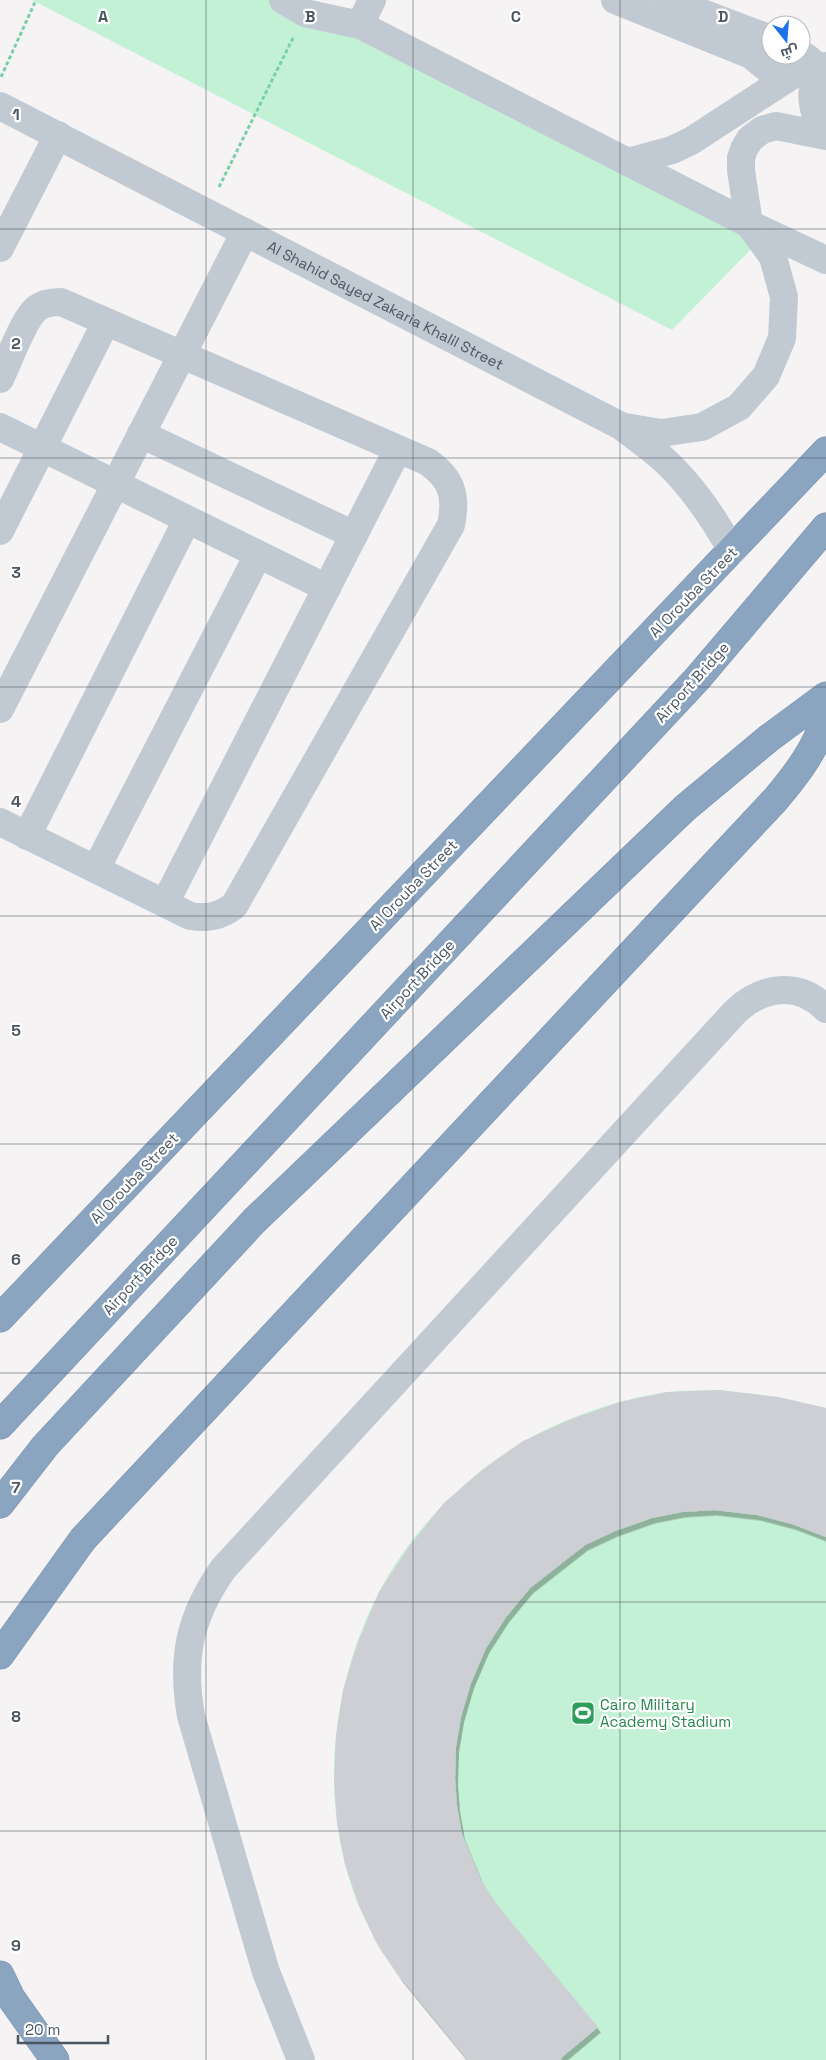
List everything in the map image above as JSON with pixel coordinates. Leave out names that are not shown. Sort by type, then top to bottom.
[{"type":"highway","name":"Al Orouba Street","points":[[0,1318],[826,451]]},
{"type":"highway","name":"Airport Bridge","points":[[0,1425],[697,679],[826,527]]},
{"type":"highway","points":[[0,1504],[45,1446],[254,1221],[685,808],[769,738],[826,696]]},
{"type":"highway","points":[[0,1655],[83,1539],[775,800],[802,768],[822,731],[826,715]]},
{"type":"highway","points":[[0,1975],[11,1998],[55,2060]]},
{"type":"street","points":[[360,25],[372,0]]},
{"type":"street","points":[[615,0],[678,11],[761,36]]},
{"type":"street","points":[[294,6],[360,25],[749,224],[826,260]]},
{"type":"street","points":[[678,11],[751,55],[768,68],[779,83]]},
{"type":"street","points":[[628,162],[650,157],[692,141],[779,83],[815,62]]},
{"type":"street","points":[[815,62],[812,103],[815,115],[826,135]]},
{"type":"street","name":"Al Shahid Sayed Zakaria Khalil Street","points":[[0,106],[621,426],[663,459],[682,478],[701,500],[732,551]]},
{"type":"street","points":[[621,426],[661,433],[702,427],[739,407],[766,376],[782,338],[784,297],[773,257],[749,224],[741,170],[744,149],[750,139],[762,130],[776,126],[826,135]]},
{"type":"street","points":[[0,248],[58,135]]},
{"type":"street","points":[[0,709],[245,232]]},
{"type":"street","points":[[0,379],[30,316],[42,305],[61,302],[428,462],[440,471],[448,482],[453,496],[454,510],[450,524],[234,906],[215,916],[202,918],[190,916],[0,822]]},
{"type":"street","points":[[0,531],[106,322]]},
{"type":"street","points":[[0,427],[327,588]]},
{"type":"street","points":[[141,434],[354,535]]},
{"type":"street","points":[[165,903],[398,449]]},
{"type":"street","points":[[27,836],[187,520]]},
{"type":"street","points":[[96,869],[258,555]]},
{"type":"street","points":[[301,2060],[266,1972],[191,1716],[187,1690],[186,1664],[188,1647],[197,1614],[208,1590],[223,1569],[740,1007],[760,994],[776,990],[792,990],[807,995],[826,1009]]},
{"type":"path","points":[[0,78],[36,0]]},
{"type":"path","points":[[206,212],[294,6]]},
{"type":"green space","points":[[32,0],[279,0],[759,241],[672,330]]},
{"type":"green space","name":"Cairo Military Academy Stadium","points":[[719,1390],[778,1397],[826,1408],[826,2060],[468,2060],[407,1986],[380,1947],[358,1904],[345,1866],[338,1827],[334,1787],[335,1746],[340,1706],[349,1666],[362,1628],[379,1592],[406,1548],[441,1507],[480,1471],[501,1456],[538,1433],[593,1410],[632,1399],[668,1392]]},
{"type":"building","points":[[719,1390],[778,1397],[826,1408],[826,1537],[792,1524],[757,1515],[714,1510],[682,1512],[652,1518],[615,1531],[585,1545],[530,1588],[506,1617],[486,1648],[471,1683],[461,1717],[456,1747],[455,1779],[462,1834],[481,1880],[498,1906],[598,2027],[561,2058],[562,2060],[468,2060],[400,1977],[375,1940],[358,1903],[345,1864],[337,1822],[334,1781],[336,1736],[343,1690],[358,1642],[379,1592],[408,1548],[443,1504],[482,1470],[523,1441],[569,1420],[620,1402],[667,1392]]},
{"type":"place","name":"Cairo Military Academy Stadium","points":[[583,1713]]}]
